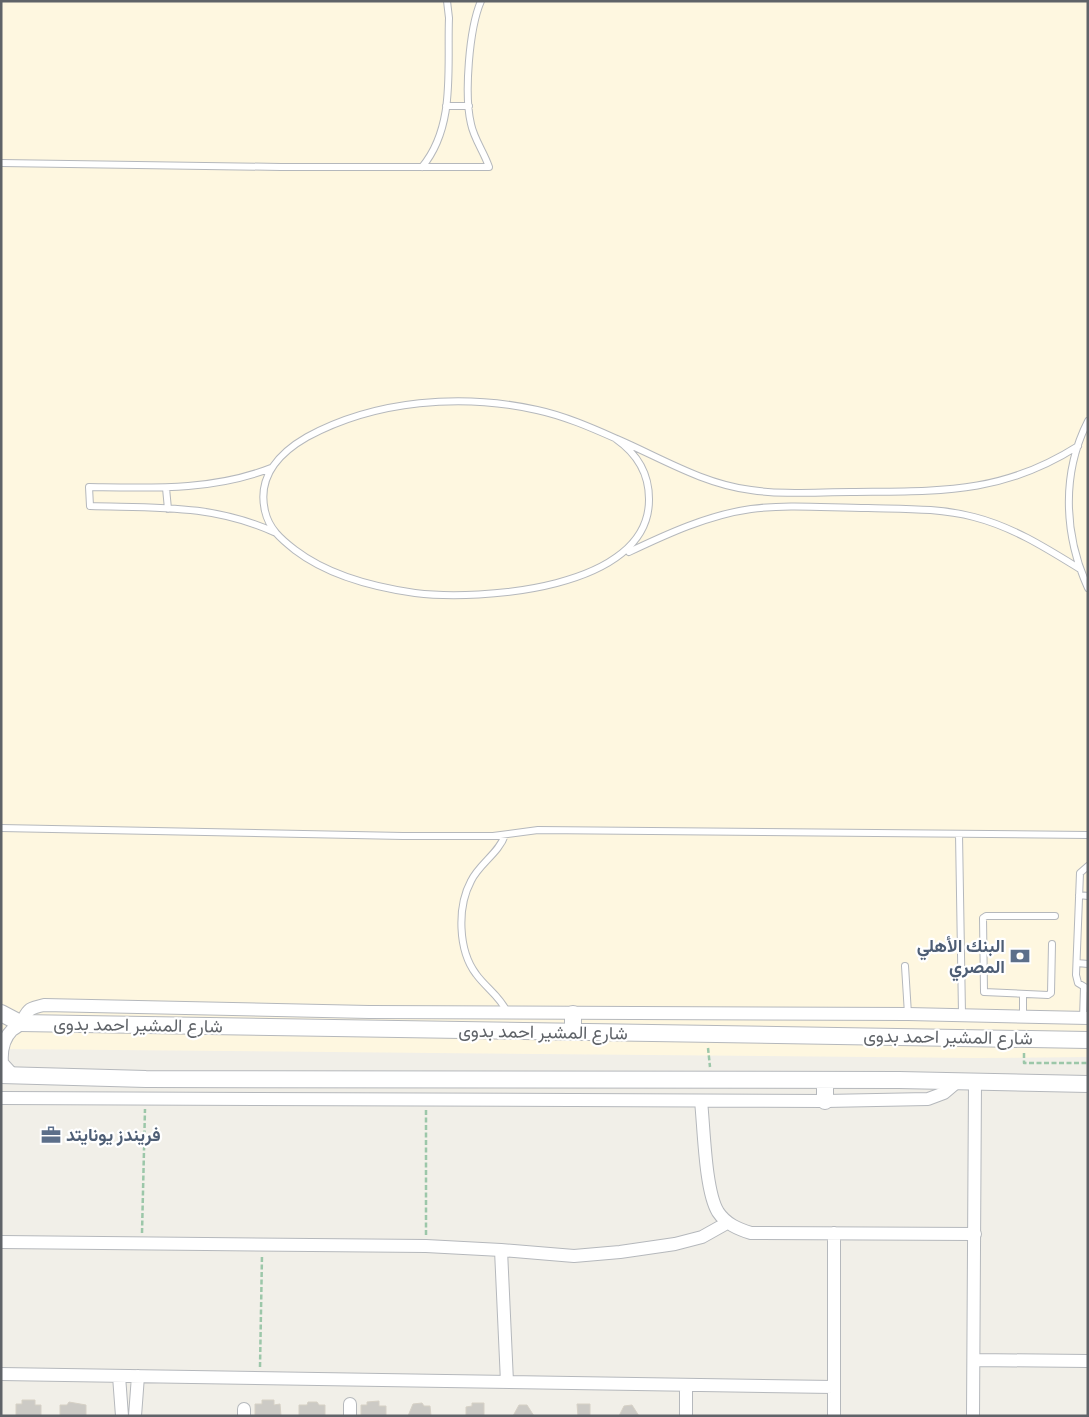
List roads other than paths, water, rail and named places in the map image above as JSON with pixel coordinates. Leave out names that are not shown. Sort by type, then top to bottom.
[{"type":"street","points":[[1086,1018],[962,1014],[508,1014],[44,1004],[32,1008],[24,1014],[20,1023],[10,1032],[3,1046],[2,1063],[7,1075],[156,1079],[825,1080],[1088,1084]]},
{"type":"street","name":"شارع المشير احمد بدوى","points":[[1,1013],[20,1023],[1088,1040]]},
{"type":"street","points":[[573,1014],[573,1032]]},
{"type":"street","points":[[825,1080],[825,1101]]},
{"type":"street","points":[[1,1098],[426,1098],[825,1101],[928,1099],[944,1093],[957,1082]]},
{"type":"street","points":[[973,1416],[975,1082]]},
{"type":"street","points":[[701,1101],[713,1202],[727,1222],[738,1229],[750,1232],[975,1234]]},
{"type":"street","points":[[1,1242],[426,1246],[574,1256],[675,1244],[702,1237],[727,1222]]},
{"type":"street","points":[[834,1233],[834,1416]]},
{"type":"street","points":[[500,1250],[507,1382]]},
{"type":"street","points":[[974,1360],[1088,1361]]},
{"type":"street","points":[[1,1374],[834,1387]]},
{"type":"street","points":[[119,1376],[122,1416]]},
{"type":"street","points":[[135,1416],[138,1376]]},
{"type":"street","points":[[686,1385],[686,1416]]},
{"type":"lane","points":[[422,167],[440,139],[446,106],[449,18],[447,1]]},
{"type":"lane","points":[[1,164],[488,167],[474,135],[468,106],[470,39],[474,18],[481,1]]},
{"type":"lane","points":[[446,106],[468,106]]},
{"type":"lane","points":[[1078,446],[1025,474],[967,489],[770,492],[737,488],[704,479],[616,439],[557,415],[516,406],[473,402],[428,403],[369,413],[333,424],[284,451],[271,468],[264,486],[264,506],[269,525],[300,554],[344,576],[397,590],[440,595],[487,594],[537,588],[583,573],[680,529],[749,510],[783,507],[916,509],[954,513],[993,523],[1030,538],[1080,569]]},
{"type":"lane","points":[[1088,421],[1078,446],[1068,498],[1071,534],[1080,569],[1088,588]]},
{"type":"lane","points":[[616,439],[629,449],[639,463],[648,484],[649,494],[649,506],[643,528],[638,538],[623,554]]},
{"type":"lane","points":[[271,468],[220,483],[166,488],[89,487],[90,506],[168,508],[225,514],[275,532]]},
{"type":"lane","points":[[166,488],[168,508]]},
{"type":"lane","points":[[1,828],[393,836],[505,835],[538,830],[1088,835]]},
{"type":"lane","points":[[959,834],[962,1014]]},
{"type":"lane","points":[[505,835],[500,845],[472,878],[465,895],[462,913],[463,940],[467,958],[476,974],[500,999],[508,1014]]},
{"type":"lane","points":[[1086,1018],[1086,989],[1077,979],[1077,964],[1080,873],[1088,866]]},
{"type":"lane","points":[[1079,895],[1088,896]]},
{"type":"lane","points":[[1052,944],[1051,993],[1044,995],[984,992],[982,918],[986,916],[1055,916]]},
{"type":"lane","points":[[1077,964],[1088,964]]},
{"type":"lane","points":[[905,966],[908,1014]]},
{"type":"lane","points":[[1023,994],[1023,1015]]},
{"type":"place","name":"البنك الأهلي المصري","points":[[1020,956]]},
{"type":"place","name":"فريندز يونايتد","points":[[51,1135]]}]
